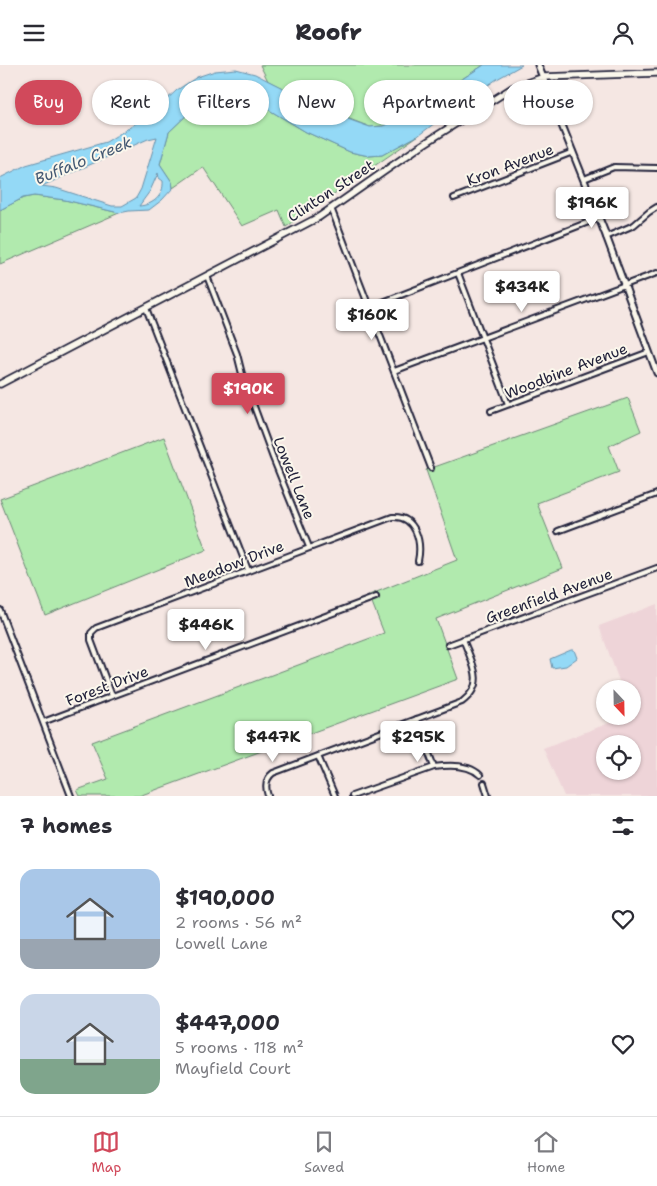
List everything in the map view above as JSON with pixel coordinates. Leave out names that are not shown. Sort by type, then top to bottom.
[{"type":"main road","points":[[539,67],[584,179],[657,373]]},
{"type":"main road","name":"Clinton Street","points":[[0,384],[310,221],[419,147],[512,88],[544,77],[657,73]]},
{"type":"street","name":"Kron Avenue","points":[[454,198],[573,152]]},
{"type":"street","points":[[584,179],[614,167],[657,168]]},
{"type":"street","points":[[606,237],[634,225],[657,207]]},
{"type":"street","points":[[331,208],[431,467]]},
{"type":"street","points":[[370,307],[599,218]]},
{"type":"street","points":[[458,273],[508,404]]},
{"type":"street","points":[[394,371],[657,273]]},
{"type":"street","name":"Lowell Lane","points":[[208,276],[273,458],[309,547]]},
{"type":"street","points":[[146,307],[248,570]]},
{"type":"street","name":"Woodbine Avenue","points":[[491,411],[649,352]]},
{"type":"street","points":[[558,531],[657,494]]},
{"type":"street","name":"Meadow Drive","points":[[112,696],[92,643],[91,636],[93,630],[392,517],[400,516],[407,519],[413,526],[418,538],[420,552],[418,561]]},
{"type":"street","name":"Greenfield Avenue","points":[[448,645],[657,568]]},
{"type":"street","name":"Forest Drive","points":[[43,722],[376,597]]},
{"type":"street","points":[[0,610],[71,796]]},
{"type":"street","points":[[268,796],[266,784],[270,775],[462,702],[474,690],[476,685],[476,678],[463,639]]},
{"type":"street","points":[[416,719],[434,767]]},
{"type":"street","points":[[318,756],[335,796]]},
{"type":"street","points":[[352,796],[434,767],[446,765],[472,769],[480,775]]},
{"type":"street","points":[[484,783],[488,796]]},
{"type":"shaded area","points":[[657,604],[657,796],[564,796],[543,748],[604,725],[641,725],[641,680],[619,680],[599,626]]},
{"type":"green space","points":[[260,65],[484,65],[460,80],[364,80],[364,125],[354,121],[354,80],[279,80],[279,86],[268,80]]},
{"type":"green space","points":[[269,110],[279,116],[279,125],[294,125],[350,152],[369,156],[382,155],[419,135],[286,227],[279,210],[242,226],[203,167],[173,188],[172,182],[160,164],[169,132],[179,122],[179,125],[269,125]]},
{"type":"green space","points":[[365,125],[385,125],[383,126],[370,127]]},
{"type":"green space","points":[[34,196],[65,200],[119,213],[0,264],[0,210],[23,198]]},
{"type":"green space","points":[[628,398],[641,431],[609,446],[619,472],[537,503],[563,568],[436,619],[458,679],[139,796],[80,796],[77,790],[108,779],[92,742],[384,633],[369,595],[457,560],[426,470]]},
{"type":"green space","points":[[164,437],[206,550],[45,615],[0,499]]},
{"type":"water","points":[[484,65],[522,65],[494,81],[460,80]]},
{"type":"water","points":[[236,69],[255,74],[267,80],[192,80],[215,71]]},
{"type":"water","points":[[269,81],[279,86],[279,116],[269,110]]},
{"type":"water","name":"Buffalo Creek","points":[[179,89],[179,122],[169,132],[160,164],[172,182],[173,188],[149,210],[119,213],[65,200],[34,196],[23,198],[0,210],[0,178],[26,165],[106,142],[133,125],[169,125],[169,97]],"holes":[[[157,137],[141,189],[136,198],[122,206],[112,206],[56,188],[42,186],[148,139]],[[158,173],[159,178],[163,181],[160,195],[153,202],[139,206],[150,191]]]},
{"type":"water","points":[[354,121],[370,127],[432,125],[419,135],[382,155],[369,156],[350,152],[294,125],[354,125]]},
{"type":"water","points":[[574,650],[577,658],[566,666],[552,668],[550,659]]}]
